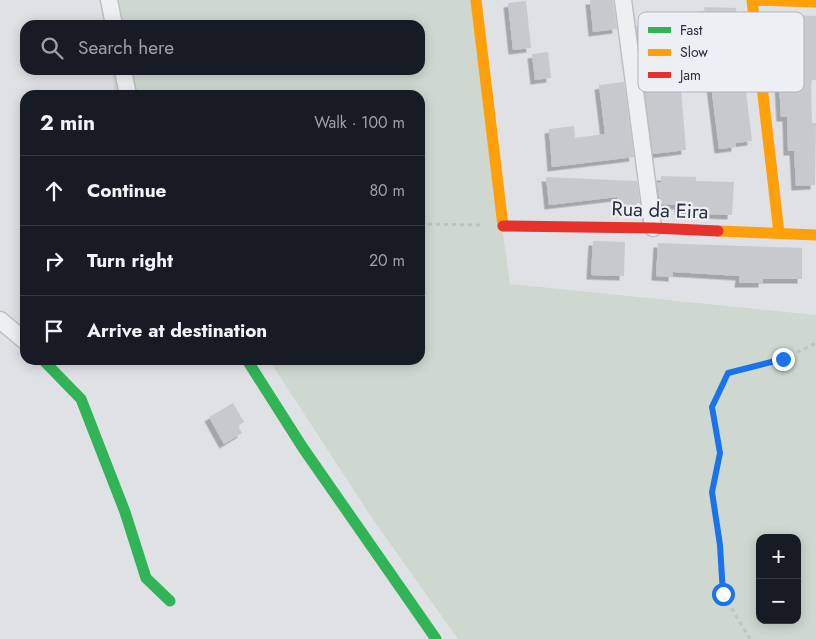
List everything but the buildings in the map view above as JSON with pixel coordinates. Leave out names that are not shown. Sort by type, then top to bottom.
[{"type":"street","points":[[109,0],[113,20]]},
{"type":"street","points":[[476,0],[503,226]]},
{"type":"street","points":[[624,0],[653,228]]},
{"type":"street","points":[[752,0],[816,2]]},
{"type":"street","points":[[124,75],[127,90]]},
{"type":"street","points":[[763,92],[779,233]]},
{"type":"street","name":"Rua da Eira","points":[[503,226],[653,228],[816,235]]},
{"type":"street","points":[[0,320],[20,337]]},
{"type":"street","points":[[49,365],[81,399],[125,512],[146,578],[170,601]]},
{"type":"street","points":[[250,365],[303,448],[436,639]]},
{"type":"path","points":[[425,224],[503,226]]},
{"type":"path","points":[[750,639],[723,594],[720,545],[712,492],[720,453],[712,407],[728,373],[783,359],[816,343]]},
{"type":"shaded area","points":[[106,0],[471,0],[510,284],[816,315],[816,639],[458,639],[374,521],[272,365],[425,365],[425,90],[114,90],[113,75],[425,75],[425,20],[108,20]]},
{"type":"traffic: fast","points":[[48,365],[81,399],[125,512],[146,578],[170,601]]},
{"type":"traffic: fast","points":[[250,365],[303,448],[436,639]]},
{"type":"traffic: slow","points":[[476,0],[503,226]]},
{"type":"traffic: slow","points":[[753,12],[752,0],[816,2]]},
{"type":"traffic: slow","points":[[763,92],[779,233]]},
{"type":"traffic: slow","points":[[718,231],[816,235]]},
{"type":"traffic: jam","points":[[503,226],[718,231]]},
{"type":"route","points":[[723,594],[720,545],[712,492],[720,453],[712,407],[728,373],[783,359]]}]
